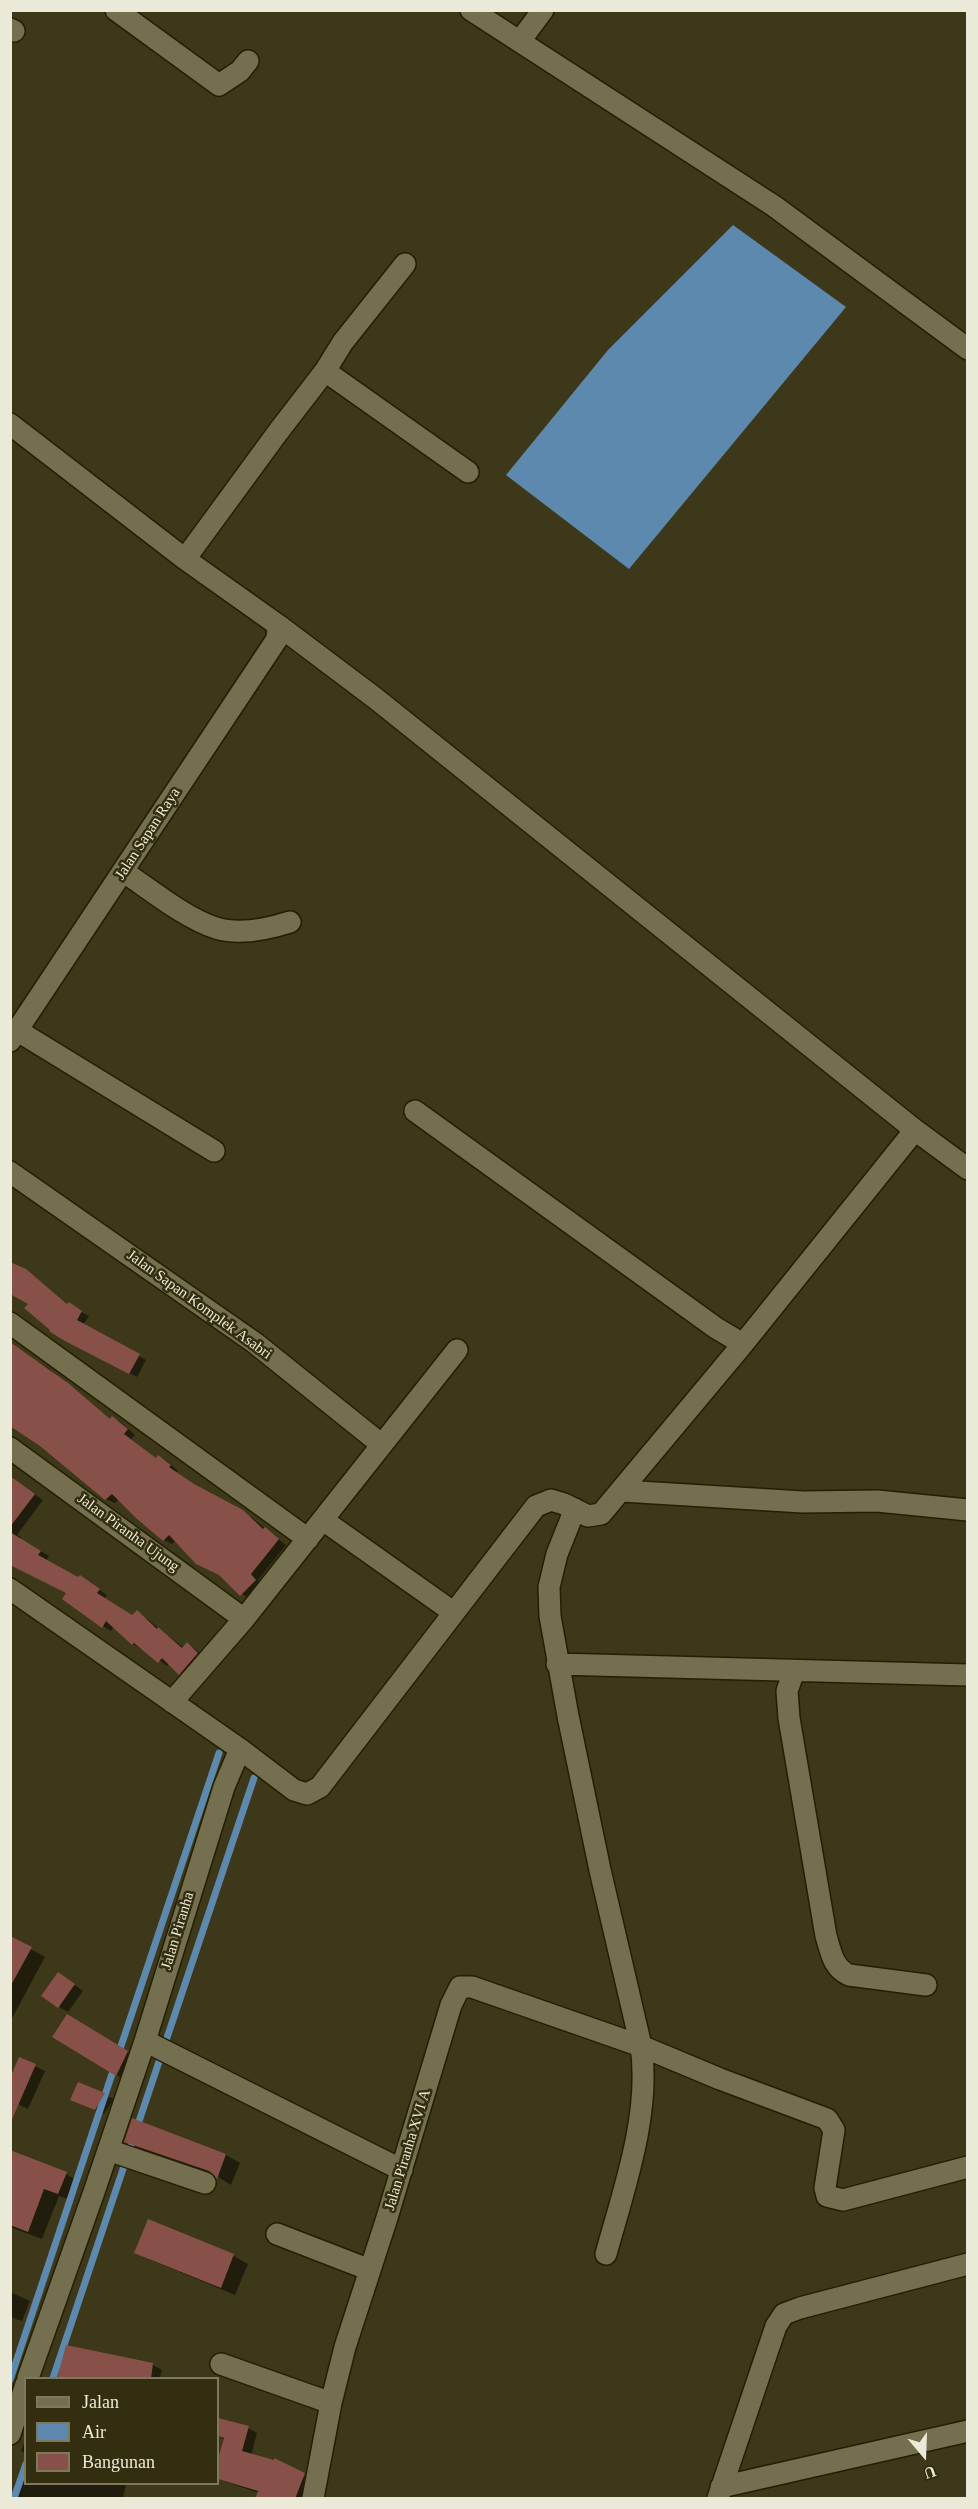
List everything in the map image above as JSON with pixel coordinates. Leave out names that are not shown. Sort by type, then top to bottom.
[{"type":"street","points":[[116,10],[219,85],[240,71],[248,61]]},
{"type":"street","points":[[471,10],[774,206],[968,349]]},
{"type":"street","points":[[520,41],[543,10]]},
{"type":"street","points":[[185,559],[326,371],[343,342],[405,264]]},
{"type":"street","points":[[326,371],[468,472]]},
{"type":"street","points":[[10,424],[185,559],[384,705],[915,1131],[968,1169]]},
{"type":"street","name":"Jalan Sapan Raya","points":[[14,1036],[277,639],[278,625]]},
{"type":"street","points":[[124,872],[181,910],[216,928],[268,929],[290,922]]},
{"type":"street","points":[[14,1036],[214,1151]]},
{"type":"street","points":[[415,1111],[716,1328],[742,1344]]},
{"type":"street","points":[[10,1589],[240,1749],[294,1790],[308,1794],[320,1787],[536,1506],[551,1500],[588,1516],[601,1514],[915,1131]]},
{"type":"street","name":"Jalan Sapan Komplek Asabri","points":[[10,1172],[255,1343],[382,1445]]},
{"type":"street","points":[[10,1323],[308,1539]]},
{"type":"street","points":[[172,1702],[244,1619],[457,1350]]},
{"type":"street","name":"Jalan Piranha Ujung","points":[[10,1448],[244,1619]]},
{"type":"street","points":[[622,1491],[803,1502],[877,1501],[968,1510]]},
{"type":"street","points":[[575,1509],[557,1554],[549,1587],[550,1616],[600,1870],[641,2046],[645,2073],[629,2169],[606,2254]]},
{"type":"street","points":[[323,1520],[453,1612]]},
{"type":"street","points":[[558,1664],[968,1675]]},
{"type":"street","points":[[794,1671],[787,1691],[789,1718],[826,1936],[835,1964],[841,1972],[849,1975],[926,1985]]},
{"type":"street","name":"Jalan Piranha","points":[[29,2377],[145,2041],[224,1787],[240,1749]]},
{"type":"street","name":"Jalan Piranha XVI A","points":[[313,2499],[331,2403],[345,2347],[402,2170],[451,2005],[460,1987],[472,1987],[641,2046]]},
{"type":"street","points":[[145,2041],[402,2170]]},
{"type":"street","points":[[641,2046],[720,2079],[827,2119],[834,2130],[825,2188],[827,2196],[835,2199],[843,2200],[968,2167]]},
{"type":"street","points":[[108,2150],[205,2182]]},
{"type":"street","points":[[278,2234],[370,2270]]},
{"type":"street","points":[[719,2493],[776,2326],[784,2314],[968,2264]]},
{"type":"street","points":[[221,2364],[331,2403]]},
{"type":"street","name":"Jalan Piranha","points":[[10,2433],[24,2392]]},
{"type":"street","points":[[719,2493],[968,2431]]},
{"type":"water","points":[[733,225],[846,307],[629,569],[506,475],[608,350]]},
{"type":"building","points":[[10,1262],[26,1269],[67,1304],[69,1302],[82,1311],[77,1320],[140,1354],[129,1374],[63,1340],[49,1331],[24,1308],[28,1304],[10,1294]]},
{"type":"building","points":[[10,1342],[68,1383],[110,1419],[112,1416],[128,1429],[124,1434],[156,1458],[158,1455],[171,1465],[169,1467],[194,1484],[243,1510],[263,1529],[265,1527],[279,1539],[251,1574],[256,1580],[240,1596],[219,1575],[196,1564],[169,1535],[163,1541],[112,1494],[105,1500],[40,1446],[10,1426]]},
{"type":"building","points":[[10,1476],[35,1494],[10,1527]]},
{"type":"building","points":[[10,1532],[41,1551],[38,1555],[78,1577],[80,1575],[100,1589],[97,1593],[132,1615],[137,1610],[182,1648],[187,1642],[198,1653],[179,1675],[162,1658],[158,1663],[134,1643],[132,1645],[106,1621],[102,1628],[62,1599],[66,1593],[10,1565]]},
{"type":"building","points":[[10,1936],[32,1947],[10,1987]]},
{"type":"building","points":[[58,1972],[75,1984],[58,2008],[41,1996]]},
{"type":"building","points":[[67,2014],[128,2051],[116,2076],[52,2037]]},
{"type":"building","points":[[19,2057],[36,2064],[10,2124],[10,2078]]},
{"type":"building","points":[[78,2082],[105,2093],[95,2110],[70,2100]]},
{"type":"building","points":[[132,2118],[226,2154],[217,2179],[209,2171],[124,2142]]},
{"type":"building","points":[[10,2150],[67,2172],[58,2194],[44,2189],[28,2232],[10,2225]]},
{"type":"building","points":[[148,2219],[234,2254],[221,2288],[134,2253]]},
{"type":"building","points":[[66,2345],[153,2363],[151,2377],[58,2377]]},
{"type":"building","points":[[219,2418],[249,2426],[242,2451],[274,2460],[274,2458],[305,2473],[295,2499],[255,2499],[258,2491],[219,2479],[219,2456],[224,2438],[219,2436]]},
{"type":"waterway","points":[[118,2055],[219,1753]]},
{"type":"waterway","points":[[53,2377],[254,1778]]},
{"type":"waterway","points":[[10,2380],[115,2065]]},
{"type":"waterway","points":[[14,2498],[24,2470]]}]
